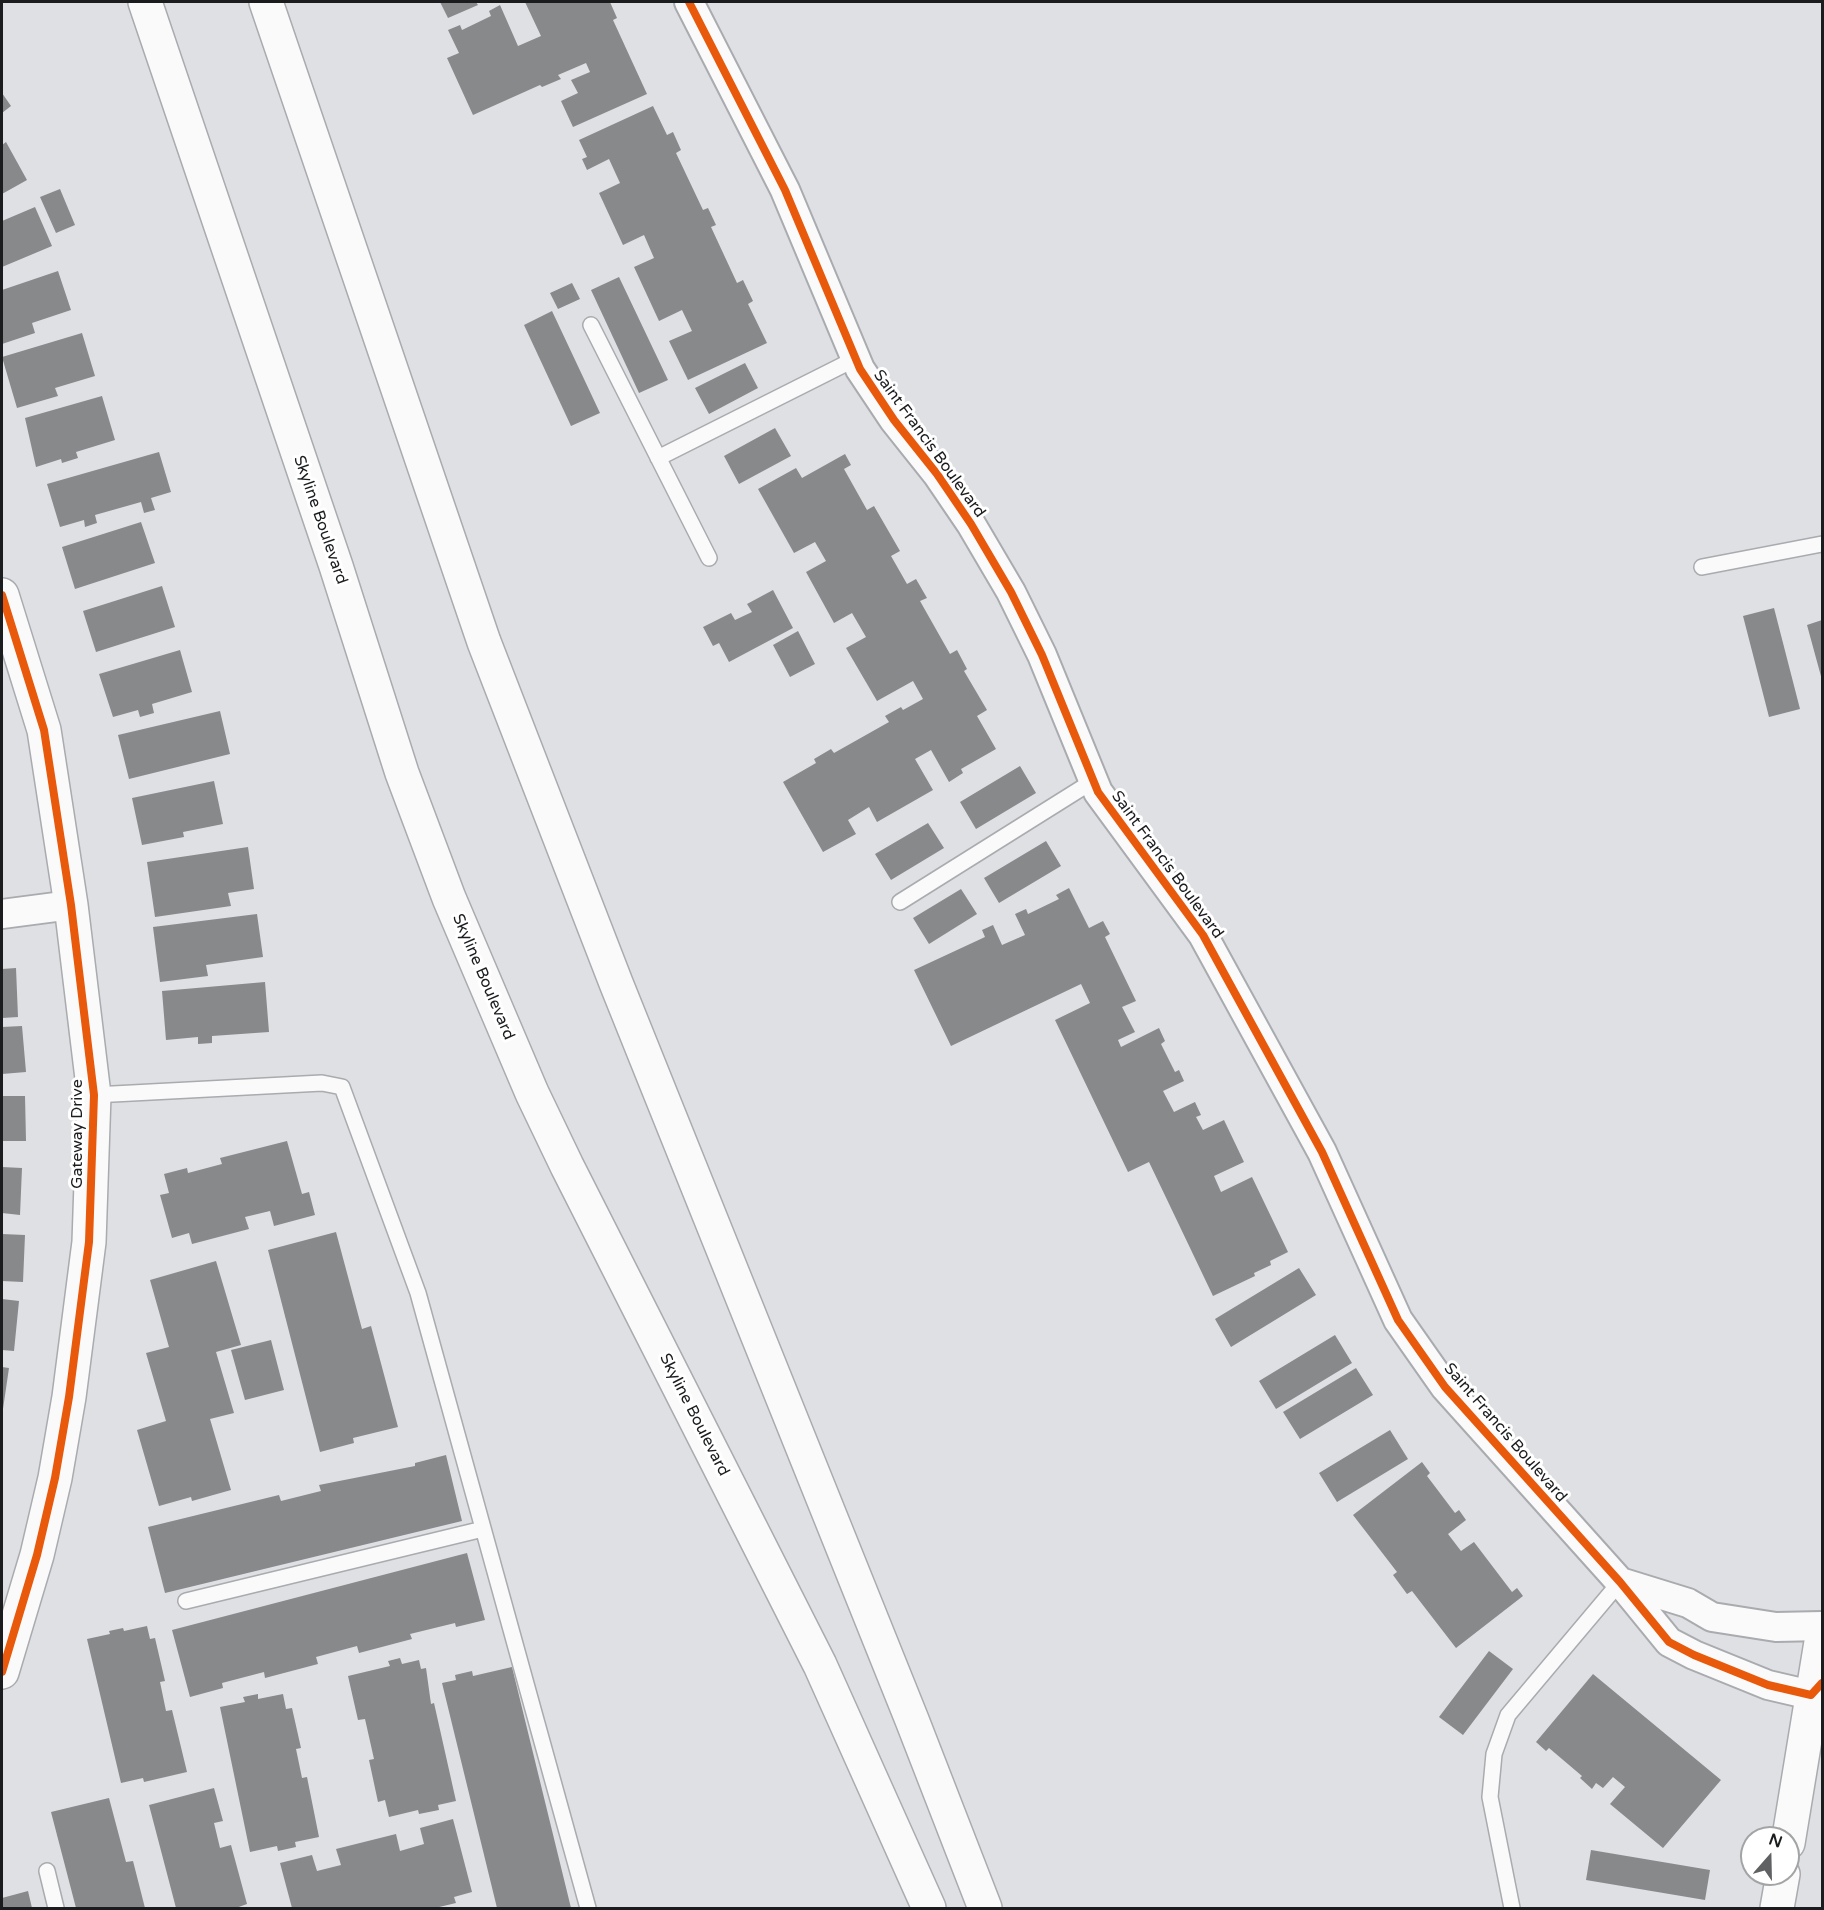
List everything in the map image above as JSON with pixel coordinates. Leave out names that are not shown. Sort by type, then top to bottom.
[{"type":"main road","name":"Skyline Boulevard","points":[[145,2],[336,566],[402,773],[449,898],[562,1156],[820,1665],[929,1908]]},
{"type":"main road","points":[[266,2],[488,652],[608,962],[908,1709],[985,1908]]},
{"type":"main road","name":"Gateway Drive","points":[[2,596],[44,730],[71,905],[94,1095],[89,1242],[71,1386],[56,1478],[40,1544],[2,1672]]},
{"type":"main road","points":[[1791,1826],[1817,1689],[1822,1636]]},
{"type":"main road","points":[[1777,1908],[1781,1886]]},
{"type":"street","name":"Saint Francis Boulevard","points":[[689,2],[785,190],[855,359],[894,420],[937,474],[971,524],[1011,592],[1042,655],[1093,782],[1129,837],[1170,887],[1203,935],[1322,1152],[1398,1320],[1445,1388],[1620,1582],[1669,1642],[1694,1655],[1768,1685],[1817,1689]]},
{"type":"street","points":[[2,914],[71,905]]},
{"type":"street","points":[[1620,1582],[1688,1603],[1712,1617],[1776,1627],[1822,1626]]},
{"type":"lane","points":[[591,325],[709,558]]},
{"type":"lane","points":[[658,458],[855,359]]},
{"type":"lane","points":[[1702,567],[1822,544]]},
{"type":"lane","points":[[900,902],[1093,782]]},
{"type":"lane","points":[[94,1095],[322,1083],[342,1087],[418,1293],[588,1908]]},
{"type":"lane","points":[[186,1601],[483,1529]]},
{"type":"lane","points":[[1512,1908],[1490,1797],[1494,1754],[1508,1715],[1620,1582]]},
{"type":"lane","points":[[47,1871],[56,1908]]},
{"type":"building","points":[[440,2],[476,2],[478,5],[448,18]]},
{"type":"building","points":[[525,2],[610,2],[617,18],[613,20],[647,94],[573,127],[561,101],[578,93],[571,80],[590,72],[586,63],[558,75],[561,79],[542,87],[540,85],[473,115],[447,58],[459,53],[448,30],[460,25],[462,30],[491,16],[489,11],[500,5],[518,46],[541,36]]},
{"type":"building","points":[[2,93],[11,106],[2,113]]},
{"type":"building","points":[[653,106],[667,135],[673,132],[681,150],[676,153],[703,210],[708,208],[716,225],[711,227],[737,283],[743,280],[753,301],[748,304],[767,343],[688,380],[669,341],[692,331],[682,310],[659,321],[634,267],[654,258],[644,235],[623,245],[599,193],[620,183],[609,159],[587,170],[582,159],[587,157],[579,140]]},
{"type":"building","points":[[6,142],[27,180],[2,194],[2,145]]},
{"type":"building","points":[[60,189],[75,225],[56,233],[40,197]]},
{"type":"building","points":[[35,207],[52,246],[2,267],[2,221]]},
{"type":"building","points":[[58,271],[71,310],[32,323],[35,333],[2,344],[2,290]]},
{"type":"building","points":[[619,277],[668,380],[639,393],[591,290]]},
{"type":"building","points":[[572,283],[580,299],[558,309],[550,293]]},
{"type":"building","points":[[552,311],[600,413],[571,426],[524,325]]},
{"type":"building","points":[[82,333],[95,376],[55,388],[58,396],[17,408],[2,357]]},
{"type":"building","points":[[745,363],[758,388],[709,414],[695,388]]},
{"type":"building","points":[[102,396],[115,440],[76,452],[78,458],[62,463],[61,459],[36,467],[25,418]]},
{"type":"building","points":[[775,428],[791,456],[739,484],[724,456]]},
{"type":"building","points":[[159,452],[171,492],[151,498],[155,510],[144,513],[141,502],[95,515],[97,523],[85,527],[84,520],[60,527],[47,484]]},
{"type":"building","points":[[845,454],[851,465],[844,469],[867,510],[874,506],[900,551],[891,556],[907,584],[916,579],[927,598],[920,601],[950,654],[957,650],[967,669],[964,671],[987,710],[977,716],[996,749],[961,769],[963,773],[949,782],[931,750],[915,759],[933,790],[877,822],[869,807],[848,820],[856,834],[823,852],[783,782],[816,763],[814,759],[831,749],[834,753],[889,722],[885,716],[901,707],[903,710],[923,699],[913,681],[877,701],[846,648],[866,637],[852,613],[834,623],[806,572],[826,561],[815,542],[794,553],[758,489],[796,468],[802,478]]},
{"type":"building","points":[[141,522],[155,563],[75,589],[62,547]]},
{"type":"building","points":[[162,586],[175,627],[96,652],[83,611]]},
{"type":"building","points":[[773,590],[793,628],[729,662],[719,643],[713,646],[703,627],[731,613],[735,620],[752,612],[747,604]]},
{"type":"building","points":[[1774,608],[1800,709],[1769,717],[1743,616]]},
{"type":"building","points":[[1822,620],[1822,680],[1807,625]]},
{"type":"building","points":[[798,631],[815,664],[790,677],[773,645]]},
{"type":"building","points":[[180,650],[192,692],[152,704],[154,713],[140,717],[138,710],[113,717],[99,674]]},
{"type":"building","points":[[220,711],[230,754],[129,779],[118,735]]},
{"type":"building","points":[[1020,766],[1036,793],[976,829],[960,802]]},
{"type":"building","points":[[214,781],[223,824],[183,832],[184,837],[142,845],[132,798]]},
{"type":"building","points":[[928,823],[944,848],[891,880],[875,854]]},
{"type":"building","points":[[1046,841],[1061,866],[999,903],[984,878]]},
{"type":"building","points":[[248,847],[254,889],[228,893],[231,906],[155,917],[147,862]]},
{"type":"building","points":[[1069,888],[1089,928],[1103,921],[1110,934],[1105,937],[1136,1001],[1122,1007],[1135,1032],[1118,1040],[1121,1047],[1159,1028],[1165,1041],[1161,1044],[1175,1072],[1179,1070],[1184,1081],[1163,1091],[1174,1112],[1195,1102],[1201,1115],[1196,1117],[1203,1130],[1224,1120],[1244,1162],[1214,1176],[1221,1192],[1252,1177],[1288,1252],[1270,1261],[1271,1265],[1254,1273],[1255,1276],[1213,1296],[1149,1162],[1128,1172],[1055,1020],[1090,1003],[1081,984],[951,1046],[914,970],[985,937],[982,930],[993,925],[1002,945],[1025,935],[1015,914],[1026,909],[1028,914],[1059,899],[1056,895]]},
{"type":"building","points":[[961,889],[977,914],[929,944],[913,918]]},
{"type":"building","points":[[257,914],[263,957],[206,965],[208,976],[160,982],[153,927]]},
{"type":"building","points":[[16,968],[18,1017],[2,1018],[2,969]]},
{"type":"building","points":[[265,982],[269,1032],[212,1036],[212,1043],[198,1044],[198,1037],[166,1040],[162,991]]},
{"type":"building","points":[[22,1026],[26,1072],[2,1074],[2,1027]]},
{"type":"building","points":[[2,1096],[25,1096],[26,1141],[2,1141]]},
{"type":"building","points":[[287,1141],[302,1194],[309,1192],[315,1215],[274,1226],[270,1211],[245,1217],[249,1229],[192,1244],[189,1233],[172,1238],[160,1195],[169,1193],[164,1174],[187,1168],[188,1173],[222,1164],[220,1158]]},
{"type":"building","points":[[2,1167],[22,1168],[20,1215],[2,1213]]},
{"type":"building","points":[[336,1232],[362,1329],[371,1326],[398,1427],[353,1438],[354,1443],[320,1452],[268,1250]]},
{"type":"building","points":[[2,1234],[25,1235],[23,1282],[2,1281]]},
{"type":"building","points":[[216,1261],[241,1345],[216,1352],[234,1413],[210,1419],[231,1490],[192,1501],[191,1497],[159,1506],[137,1430],[166,1421],[146,1353],[169,1347],[150,1280]]},
{"type":"building","points":[[1299,1268],[1316,1295],[1231,1347],[1215,1319]]},
{"type":"building","points":[[2,1299],[19,1301],[14,1351],[2,1350]]},
{"type":"building","points":[[1335,1335],[1352,1363],[1276,1409],[1259,1381]]},
{"type":"building","points":[[271,1340],[284,1390],[245,1400],[231,1350]]},
{"type":"building","points":[[2,1367],[9,1368],[3,1409],[2,1409]]},
{"type":"building","points":[[1356,1368],[1373,1395],[1300,1439],[1283,1412]]},
{"type":"building","points":[[1390,1430],[1408,1459],[1337,1502],[1319,1473]]},
{"type":"building","points":[[446,1455],[462,1521],[165,1593],[148,1527],[279,1495],[281,1501],[321,1491],[319,1485],[415,1466],[415,1463]]},
{"type":"building","points":[[1422,1462],[1430,1473],[1427,1476],[1455,1513],[1459,1510],[1466,1520],[1448,1534],[1461,1551],[1474,1542],[1512,1592],[1517,1588],[1523,1596],[1456,1648],[1412,1591],[1407,1594],[1393,1575],[1397,1572],[1353,1515]]},
{"type":"building","points":[[467,1553],[485,1620],[456,1627],[455,1623],[410,1634],[412,1639],[359,1653],[357,1646],[316,1657],[318,1664],[265,1678],[264,1672],[222,1683],[223,1688],[190,1697],[172,1630]]},
{"type":"building","points":[[147,1626],[150,1639],[155,1638],[165,1681],[160,1682],[166,1711],[172,1710],[187,1772],[144,1782],[143,1778],[121,1783],[87,1639],[110,1634],[109,1631],[123,1628],[124,1631]]},
{"type":"building","points":[[1489,1651],[1513,1669],[1463,1735],[1439,1717]]},
{"type":"building","points":[[400,1658],[402,1664],[419,1660],[421,1669],[426,1668],[431,1704],[434,1703],[456,1801],[438,1805],[439,1810],[419,1814],[418,1810],[389,1817],[385,1800],[378,1802],[369,1760],[374,1759],[365,1719],[358,1720],[348,1676],[390,1666],[388,1661]]},
{"type":"building","points":[[512,1667],[571,1908],[497,1908],[442,1683],[456,1680],[455,1675],[472,1671],[473,1676]]},
{"type":"building","points":[[1593,1674],[1721,1780],[1663,1848],[1610,1804],[1625,1787],[1613,1777],[1603,1788],[1596,1783],[1592,1789],[1580,1778],[1582,1776],[1549,1748],[1546,1751],[1536,1742]]},
{"type":"building","points":[[258,1694],[258,1699],[283,1694],[286,1709],[292,1708],[301,1748],[296,1749],[302,1778],[307,1777],[319,1837],[295,1842],[296,1847],[278,1851],[277,1846],[250,1852],[220,1707],[245,1702],[243,1697]]},
{"type":"building","points":[[214,1788],[223,1821],[214,1823],[220,1848],[231,1845],[247,1904],[236,1908],[176,1908],[149,1805]]},
{"type":"building","points":[[109,1798],[126,1862],[133,1861],[145,1908],[76,1908],[51,1812]]},
{"type":"building","points":[[453,1819],[472,1892],[454,1897],[456,1903],[435,1908],[292,1908],[280,1863],[312,1855],[317,1871],[341,1865],[336,1849],[396,1834],[400,1851],[424,1844],[420,1828]]},
{"type":"building","points":[[1591,1850],[1710,1870],[1705,1900],[1586,1880]]},
{"type":"building","points":[[28,1891],[32,1908],[2,1908],[2,1898]]},
{"type":"cycle path","points":[[689,2],[785,190],[860,369],[894,420],[937,474],[971,524],[1011,592],[1042,655],[1098,792],[1203,935],[1322,1152],[1398,1320],[1445,1387],[1620,1582],[1669,1642],[1694,1655],[1768,1685],[1811,1695],[1822,1683]]},
{"type":"cycle path","points":[[2,595],[44,730],[71,905],[94,1095],[89,1242],[69,1397],[55,1478],[37,1555],[2,1672]]}]
